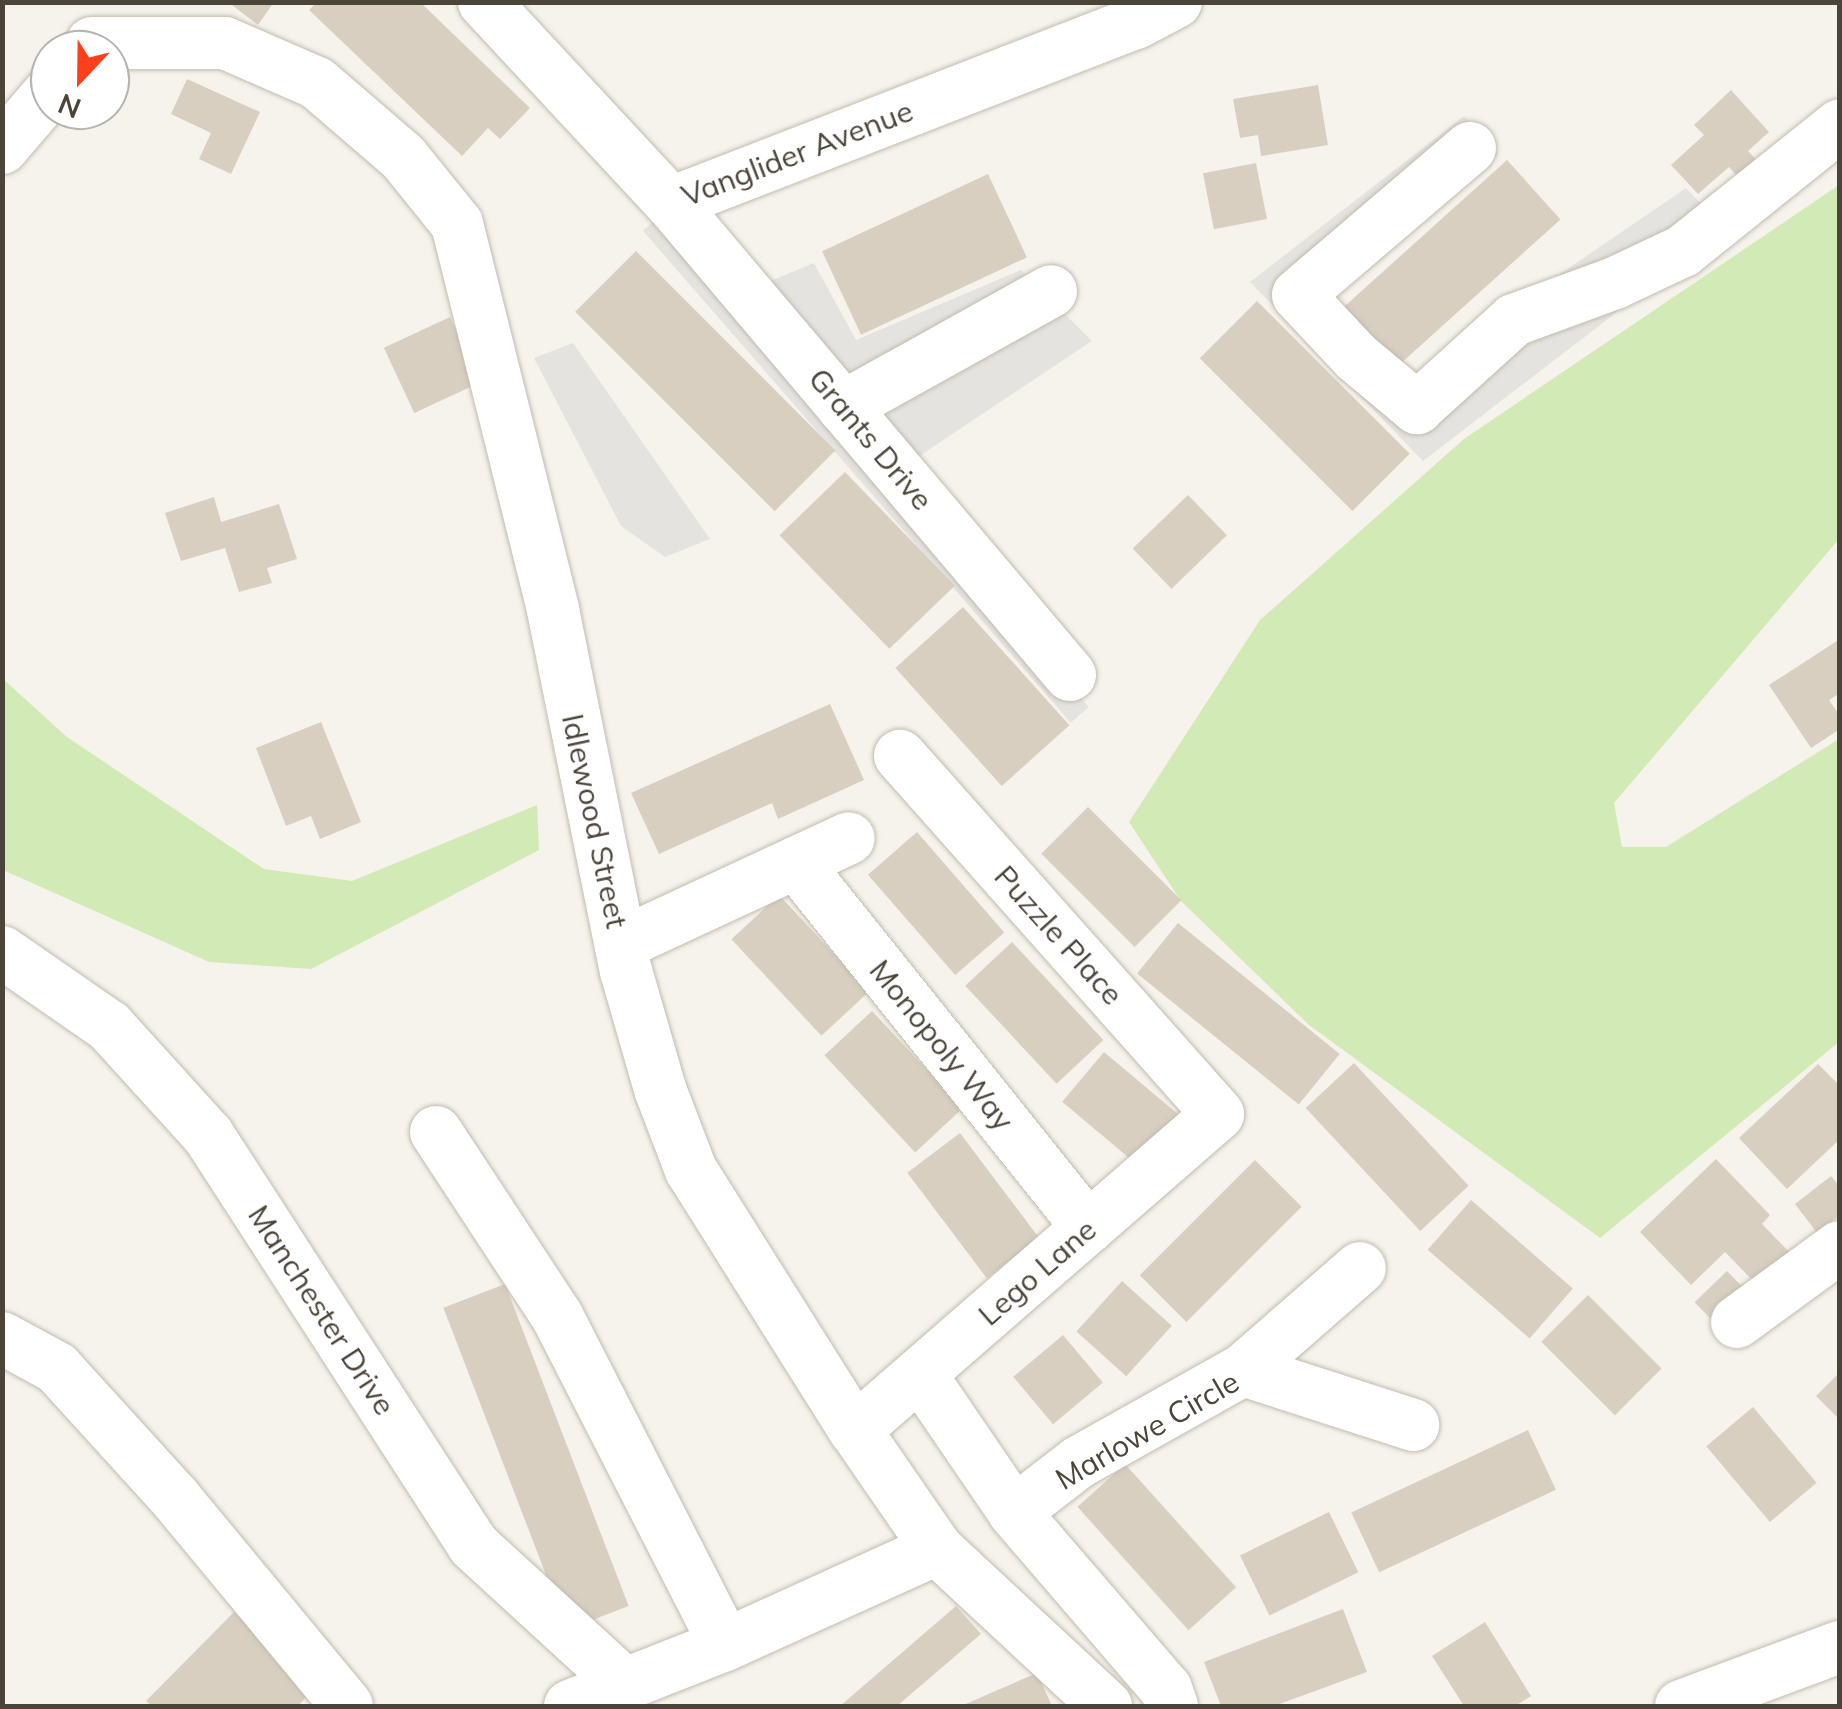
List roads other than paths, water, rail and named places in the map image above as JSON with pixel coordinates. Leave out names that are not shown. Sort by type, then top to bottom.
[{"type":"street","name":"Vanglider Avenue","points":[[484,2],[671,203],[1136,22],[1176,2]]},
{"type":"street","name":"Idlewood Street","points":[[130,35],[225,43],[317,83],[402,156],[456,224],[553,610],[620,944],[660,1088],[690,1170],[855,1430],[938,1549],[1106,1706]]},
{"type":"street","points":[[2,148],[30,115]]},
{"type":"street","points":[[1470,148],[1298,295],[1356,357],[1418,408],[1514,320],[1615,282],[1682,251],[1840,125]]},
{"type":"street","name":"Grants Drive","points":[[671,203],[1070,675]]},
{"type":"street","points":[[844,407],[1051,291]]},
{"type":"street","name":"Puzzle Place","points":[[900,756],[1218,1114]]},
{"type":"street","points":[[620,944],[849,838]]},
{"type":"street","name":"Monopoly Way","points":[[796,863],[1088,1227]]},
{"type":"street","name":"Manchester Drive","points":[[2,952],[108,1026],[208,1135],[473,1545],[626,1685]]},
{"type":"street","name":"Lego Lane","points":[[855,1430],[1218,1114]]},
{"type":"street","points":[[436,1132],[558,1318],[725,1645]]},
{"type":"street","points":[[1737,1322],[1840,1246]]},
{"type":"street","points":[[1243,1370],[1360,1268]]},
{"type":"street","points":[[2,1338],[57,1368],[176,1499],[346,1706]]},
{"type":"street","name":"Marlowe Circle","points":[[1014,1512],[1079,1462],[1243,1370],[1413,1425]]},
{"type":"street","points":[[920,1374],[1014,1512],[1166,1689],[1172,1706]]},
{"type":"street","points":[[570,1706],[725,1645],[938,1549]]},
{"type":"street","points":[[1681,1706],[1838,1648]]}]
